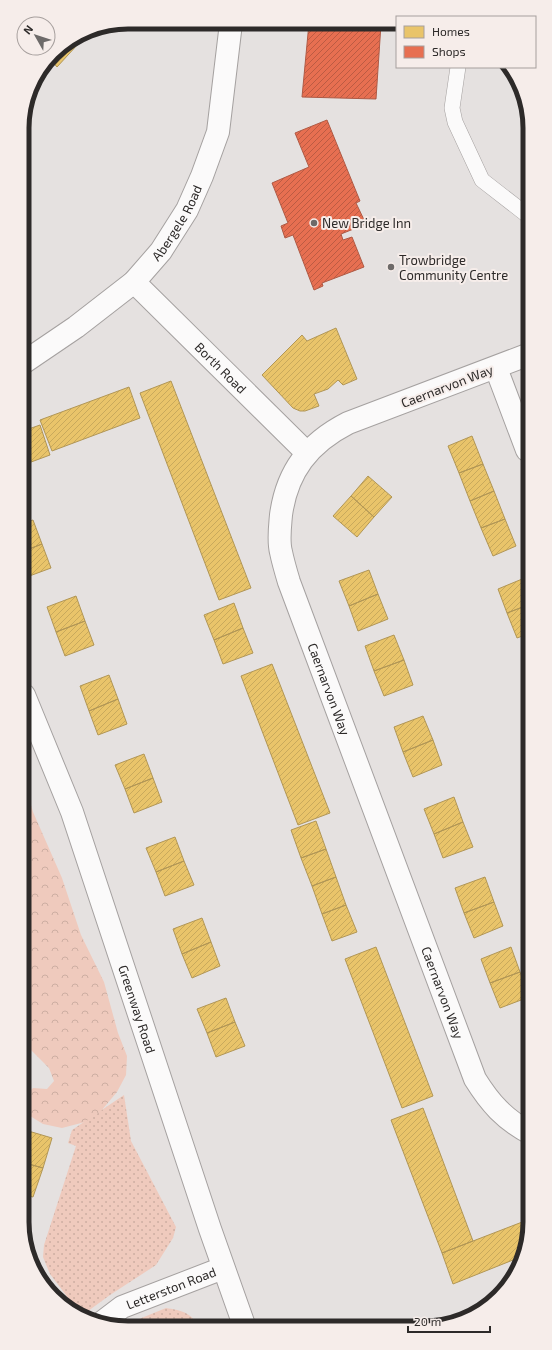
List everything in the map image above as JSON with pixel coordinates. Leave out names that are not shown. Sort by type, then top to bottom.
[{"type":"street","name":"Abergele Road","points":[[29,358],[76,327],[134,282],[161,251],[187,210],[202,176],[218,132],[230,29]]},
{"type":"street","name":"Borth Road","points":[[134,282],[307,453]]},
{"type":"street","name":"Caernarvon Way","points":[[523,357],[348,423],[332,431],[307,453],[290,480],[282,506],[280,551],[289,582],[475,1079],[490,1102],[514,1125],[523,1130]]},
{"type":"street","points":[[496,368],[523,437]]},
{"type":"street","name":"Greenway Road","points":[[29,707],[72,812],[223,1268],[243,1321]]},
{"type":"street","name":"Letterston Road","points":[[107,1319],[122,1307],[223,1268]]},
{"type":"lane","points":[[458,68],[452,108],[455,122],[482,180],[523,213]]},
{"type":"green space","points":[[29,798],[33,812],[62,878],[81,935],[104,982],[118,1033],[127,1056],[126,1075],[117,1092],[101,1111],[85,1122],[62,1128],[43,1124],[29,1114],[29,1092],[33,1088],[47,1089],[54,1081],[49,1068],[29,1048]]},
{"type":"green space","points":[[124,1095],[131,1141],[176,1227],[173,1238],[156,1265],[87,1312],[72,1303],[50,1274],[43,1257],[44,1245],[76,1146],[68,1143],[72,1130]]},
{"type":"green space","points":[[166,1308],[185,1312],[195,1321],[134,1321]]},
{"type":"building: Homes","points":[[78,42],[79,43],[57,67],[54,63],[58,58]]},
{"type":"building: Homes","points":[[336,328],[357,379],[343,385],[338,380],[328,389],[314,394],[319,406],[305,411],[300,411],[293,408],[262,375],[302,335],[307,341]]},
{"type":"building: Homes","points":[[171,381],[251,588],[219,600],[140,393]]},
{"type":"building: Homes","points":[[129,387],[140,418],[52,451],[40,420]]},
{"type":"building: Homes","points":[[40,425],[50,455],[29,463],[29,429]]},
{"type":"building: Homes","points":[[472,436],[483,464],[459,473],[448,446]]},
{"type":"building: Homes","points":[[483,464],[494,491],[470,501],[459,473]]},
{"type":"building: Homes","points":[[368,476],[392,497],[374,517],[351,496]]},
{"type":"building: Homes","points":[[494,491],[505,519],[481,528],[470,501]]},
{"type":"building: Homes","points":[[351,496],[374,517],[357,537],[333,516]]},
{"type":"building: Homes","points":[[505,519],[516,546],[493,556],[481,528]]},
{"type":"building: Homes","points":[[33,520],[42,544],[29,549],[29,521]]},
{"type":"building: Homes","points":[[42,544],[51,568],[29,576],[29,549]]},
{"type":"building: Homes","points":[[369,570],[378,594],[349,606],[339,581]]},
{"type":"building: Homes","points":[[523,579],[523,607],[507,613],[498,589]]},
{"type":"building: Homes","points":[[378,594],[388,619],[358,631],[349,606]]},
{"type":"building: Homes","points":[[76,596],[85,621],[56,632],[47,607]]},
{"type":"building: Homes","points":[[234,603],[243,628],[214,640],[204,615]]},
{"type":"building: Homes","points":[[523,607],[523,636],[517,638],[507,613]]},
{"type":"building: Homes","points":[[85,621],[94,645],[65,656],[56,632]]},
{"type":"building: Homes","points":[[243,628],[253,653],[223,664],[214,640]]},
{"type":"building: Homes","points":[[394,635],[404,660],[374,671],[365,646]]},
{"type":"building: Homes","points":[[404,660],[413,685],[384,696],[374,671]]},
{"type":"building: Homes","points":[[272,664],[330,813],[298,825],[241,676]]},
{"type":"building: Homes","points":[[109,675],[118,699],[89,711],[80,686]]},
{"type":"building: Homes","points":[[118,699],[127,724],[98,735],[89,711]]},
{"type":"building: Homes","points":[[423,716],[433,740],[403,752],[394,727]]},
{"type":"building: Homes","points":[[433,740],[442,765],[413,777],[403,752]]},
{"type":"building: Homes","points":[[144,754],[153,778],[125,789],[115,765]]},
{"type":"building: Homes","points":[[153,778],[162,802],[134,813],[125,789]]},
{"type":"building: Homes","points":[[454,797],[463,822],[434,834],[424,809]]},
{"type":"building: Homes","points":[[316,821],[326,849],[301,858],[291,830]]},
{"type":"building: Homes","points":[[463,822],[473,847],[443,858],[434,834]]},
{"type":"building: Homes","points":[[175,837],[184,861],[156,872],[146,848]]},
{"type":"building: Homes","points":[[326,849],[336,877],[312,886],[301,858]]},
{"type":"building: Homes","points":[[184,861],[194,885],[165,896],[156,872]]},
{"type":"building: Homes","points":[[336,877],[346,905],[322,914],[312,886]]},
{"type":"building: Homes","points":[[485,877],[494,902],[464,913],[455,888]]},
{"type":"building: Homes","points":[[494,902],[503,926],[474,938],[464,913]]},
{"type":"building: Homes","points":[[346,905],[357,932],[332,941],[322,914]]},
{"type":"building: Homes","points":[[202,918],[211,942],[182,954],[173,929]]},
{"type":"building: Homes","points":[[211,942],[220,966],[192,978],[182,954]]},
{"type":"building: Homes","points":[[376,947],[433,1096],[402,1108],[345,959]]},
{"type":"building: Homes","points":[[511,947],[520,972],[490,983],[481,959]]},
{"type":"building: Homes","points":[[520,972],[523,980],[523,999],[500,1008],[490,983]]},
{"type":"building: Homes","points":[[226,998],[235,1022],[207,1033],[197,1009]]},
{"type":"building: Homes","points":[[235,1022],[245,1046],[216,1057],[207,1033]]},
{"type":"building: Homes","points":[[423,1108],[473,1241],[442,1253],[391,1120]]},
{"type":"building: Homes","points":[[29,1131],[52,1138],[43,1168],[29,1164]]},
{"type":"building: Homes","points":[[29,1164],[43,1168],[33,1197],[29,1196]]},
{"type":"building: Homes","points":[[523,1222],[521,1241],[516,1259],[453,1284],[442,1253]]},
{"type":"building: Shops","points":[[308,29],[381,29],[376,99],[302,97]]},
{"type":"building: Shops","points":[[327,120],[360,201],[356,203],[366,224],[341,234],[343,240],[352,237],[364,267],[322,283],[323,286],[314,290],[293,235],[285,238],[281,226],[288,223],[272,183],[309,167],[295,133]]},
{"type":"place","name":"New Bridge Inn","points":[[314,223]]},
{"type":"place","name":"Trowbridge Community Centre","points":[[391,267]]}]
